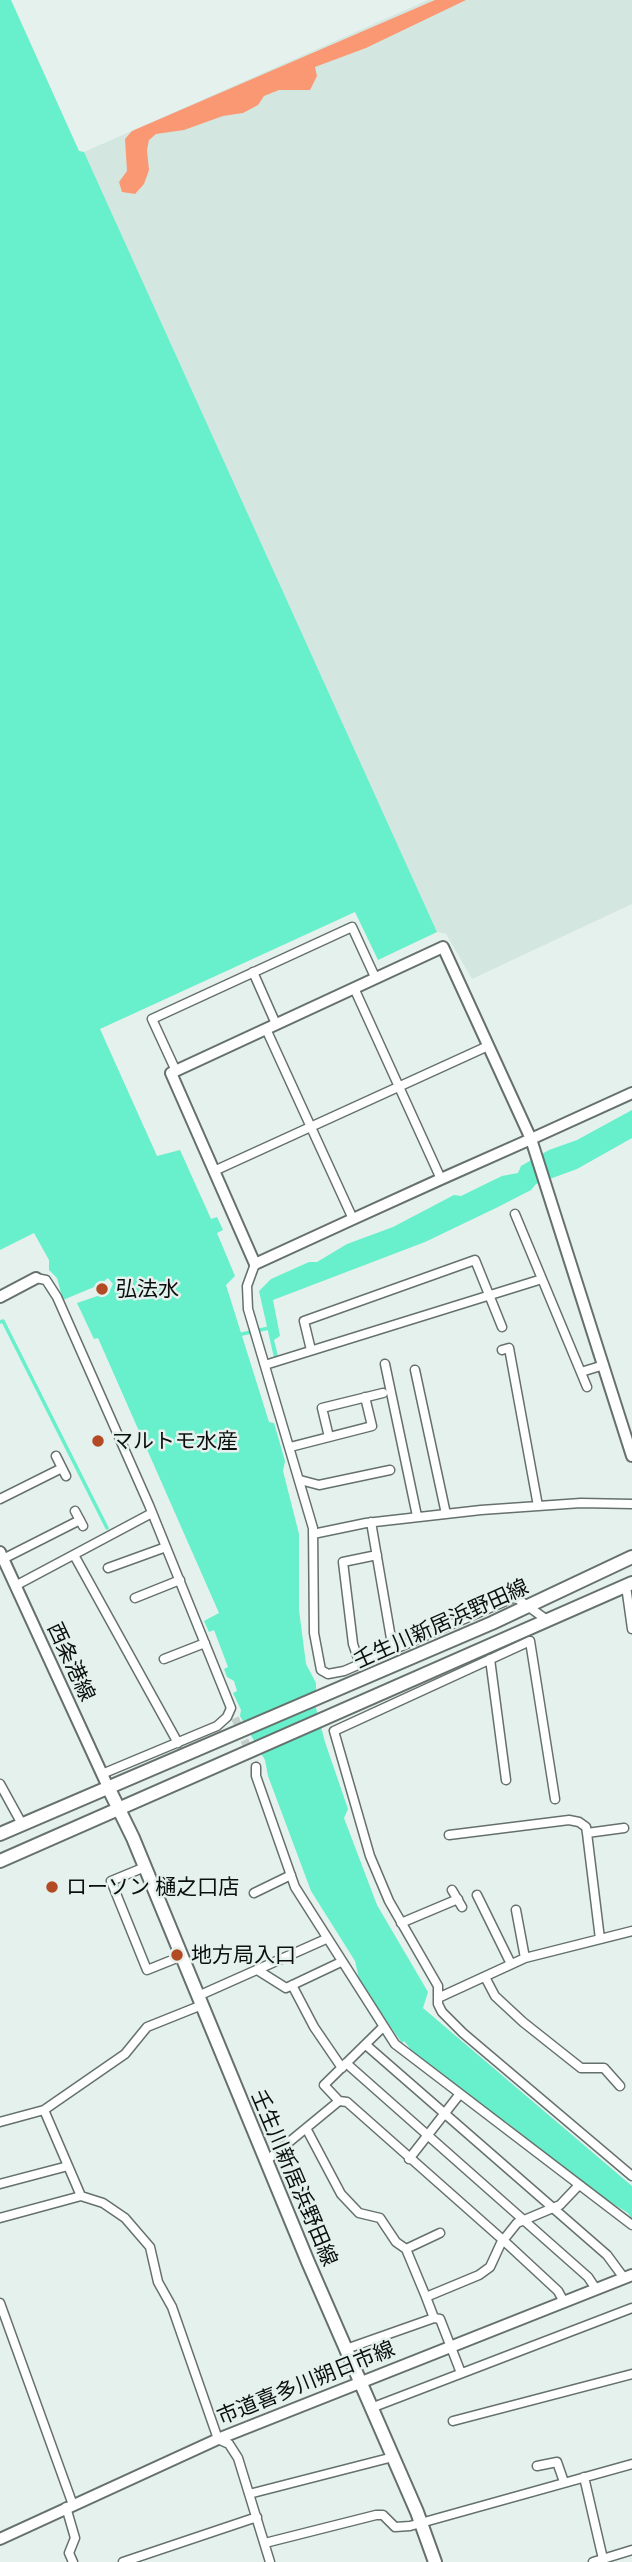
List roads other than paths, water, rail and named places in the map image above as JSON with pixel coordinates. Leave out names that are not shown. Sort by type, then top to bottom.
[{"type":"main road","name":"壬生川新居浜野田線","points":[[0,1834],[492,1623],[632,1557]]},
{"type":"main road","name":"壬生川新居浜野田線","points":[[0,1861],[322,1718],[503,1646],[547,1620],[629,1585]]},
{"type":"main road","name":"壬生川新居浜野田線","points":[[108,1787],[145,1867],[435,2562]]},
{"type":"street","points":[[176,1071],[152,1018],[352,927],[375,977]]},
{"type":"street","points":[[547,1620],[515,1597],[335,1674],[321,1670],[314,1633],[313,1534],[300,1480],[246,1297],[255,1264],[171,1073],[443,947],[533,1144],[632,1455]]},
{"type":"street","points":[[253,972],[310,1127],[352,1219]]},
{"type":"street","points":[[354,988],[440,1179]]},
{"type":"street","points":[[214,1171],[488,1046]]},
{"type":"street","points":[[255,1264],[440,1179],[533,1144],[632,1093]]},
{"type":"street","points":[[516,1214],[587,1387]]},
{"type":"street","points":[[311,1350],[303,1321],[475,1261],[502,1327]]},
{"type":"street","points":[[0,1297],[36,1278],[46,1280],[57,1297],[152,1513],[235,1718]]},
{"type":"street","points":[[265,1365],[542,1279]]},
{"type":"street","points":[[502,1349],[509,1348],[538,1506]]},
{"type":"street","points":[[386,1364],[417,1516]]},
{"type":"street","points":[[581,1372],[604,1366]]},
{"type":"street","points":[[415,1370],[446,1514]]},
{"type":"street","points":[[329,1437],[322,1408],[383,1393]]},
{"type":"street","points":[[290,1447],[372,1426],[365,1397]]},
{"type":"street","points":[[0,1499],[64,1472],[56,1456]]},
{"type":"street","points":[[300,1480],[319,1485],[390,1470]]},
{"type":"street","points":[[313,1534],[417,1516],[538,1506],[632,1504]]},
{"type":"street","points":[[15,1586],[152,1513]]},
{"type":"street","points":[[1,1555],[79,1519]]},
{"type":"street","points":[[371,1522],[393,1650]]},
{"type":"street","points":[[108,1568],[166,1547]]},
{"type":"street","name":"西条港線","points":[[1,1555],[108,1787]]},
{"type":"street","points":[[74,1555],[178,1743]]},
{"type":"street","points":[[360,1664],[353,1644],[343,1562],[377,1555]]},
{"type":"street","points":[[135,1598],[180,1580]]},
{"type":"street","points":[[629,1585],[632,1629]]},
{"type":"street","points":[[492,1623],[503,1646]]},
{"type":"street","points":[[555,1799],[530,1641],[503,1646],[490,1659],[334,1731],[370,1856],[401,1923],[438,1986],[442,2012],[451,2023],[632,2176]]},
{"type":"street","points":[[164,1659],[205,1643]]},
{"type":"street","points":[[490,1659],[506,1780]]},
{"type":"street","points":[[102,1774],[223,1722],[231,1708]]},
{"type":"street","points":[[256,1767],[256,1776],[291,1875],[326,1939],[383,2027],[406,2056],[632,2225]]},
{"type":"street","points":[[0,1784],[22,1824]]},
{"type":"street","points":[[449,1835],[569,1820],[579,1822],[587,1833],[600,1939]]},
{"type":"street","points":[[587,1833],[624,1828]]},
{"type":"street","points":[[145,1867],[111,1881],[147,1970],[182,1956]]},
{"type":"street","points":[[254,1893],[291,1875]]},
{"type":"street","points":[[401,1923],[460,1903],[452,1889]]},
{"type":"street","points":[[477,1895],[511,1964]]},
{"type":"street","points":[[516,1910],[525,1958]]},
{"type":"street","points":[[438,1998],[525,1958],[632,1931]]},
{"type":"street","points":[[0,2123],[44,2110],[125,2054],[147,2027],[326,1939]]},
{"type":"street","points":[[259,1971],[286,1988],[341,1962]]},
{"type":"street","points":[[485,1977],[495,1996],[523,2022],[581,2068],[604,2068],[620,2086]]},
{"type":"street","points":[[292,1985],[314,2027],[344,2065],[588,2277],[596,2289]]},
{"type":"street","points":[[383,2027],[324,2085],[339,2101],[347,2102],[503,2240],[558,2291],[564,2301]]},
{"type":"street","points":[[366,2045],[628,2276]]},
{"type":"street","points":[[409,2159],[459,2095]]},
{"type":"street","points":[[266,2161],[339,2101]]},
{"type":"street","points":[[44,2110],[81,2196]]},
{"type":"street","points":[[306,2128],[341,2193],[359,2213],[380,2218],[396,2242],[406,2249],[434,2318]]},
{"type":"street","points":[[0,2184],[68,2165]]},
{"type":"street","points":[[426,2297],[478,2275],[490,2267],[503,2240],[521,2221],[553,2209],[579,2185]]},
{"type":"street","points":[[0,2218],[81,2196],[103,2203],[125,2218],[150,2247],[158,2282],[172,2307],[218,2439],[235,2451],[271,2562]]},
{"type":"street","points":[[406,2249],[440,2233]]},
{"type":"street","name":"市道喜多川朔日市線","points":[[0,2539],[218,2439],[628,2276]]},
{"type":"street","points":[[0,2303],[69,2506],[75,2538],[69,2553],[73,2562]]},
{"type":"street","points":[[371,2408],[632,2308]]},
{"type":"street","points":[[345,2349],[434,2318],[440,2319],[461,2373]]},
{"type":"street","points":[[453,2421],[632,2374]]},
{"type":"street","points":[[250,2494],[393,2458]]},
{"type":"street","points":[[537,2466],[557,2462],[564,2482]]},
{"type":"street","points":[[265,2543],[376,2515],[383,2515],[395,2527],[421,2523],[632,2464]]},
{"type":"street","points":[[584,2477],[603,2559]]},
{"type":"street","points":[[123,2562],[257,2517]]},
{"type":"street","points":[[593,2562],[632,2550]]},
{"type":"waterway","points":[[0,1322],[3,1321],[107,1528]]},
{"type":"waterway","points":[[242,1334],[269,1328]]},
{"type":"tunnel","points":[[235,1718],[256,1767]]},
{"type":"place","name":"弘法水","points":[[102,1289]]},
{"type":"place","name":"マルトモ水産","points":[[98,1441]]},
{"type":"place","name":"ローソン 樋之口店","points":[[52,1887]]},
{"type":"place","name":"地方局入口","points":[[177,1955]]}]
